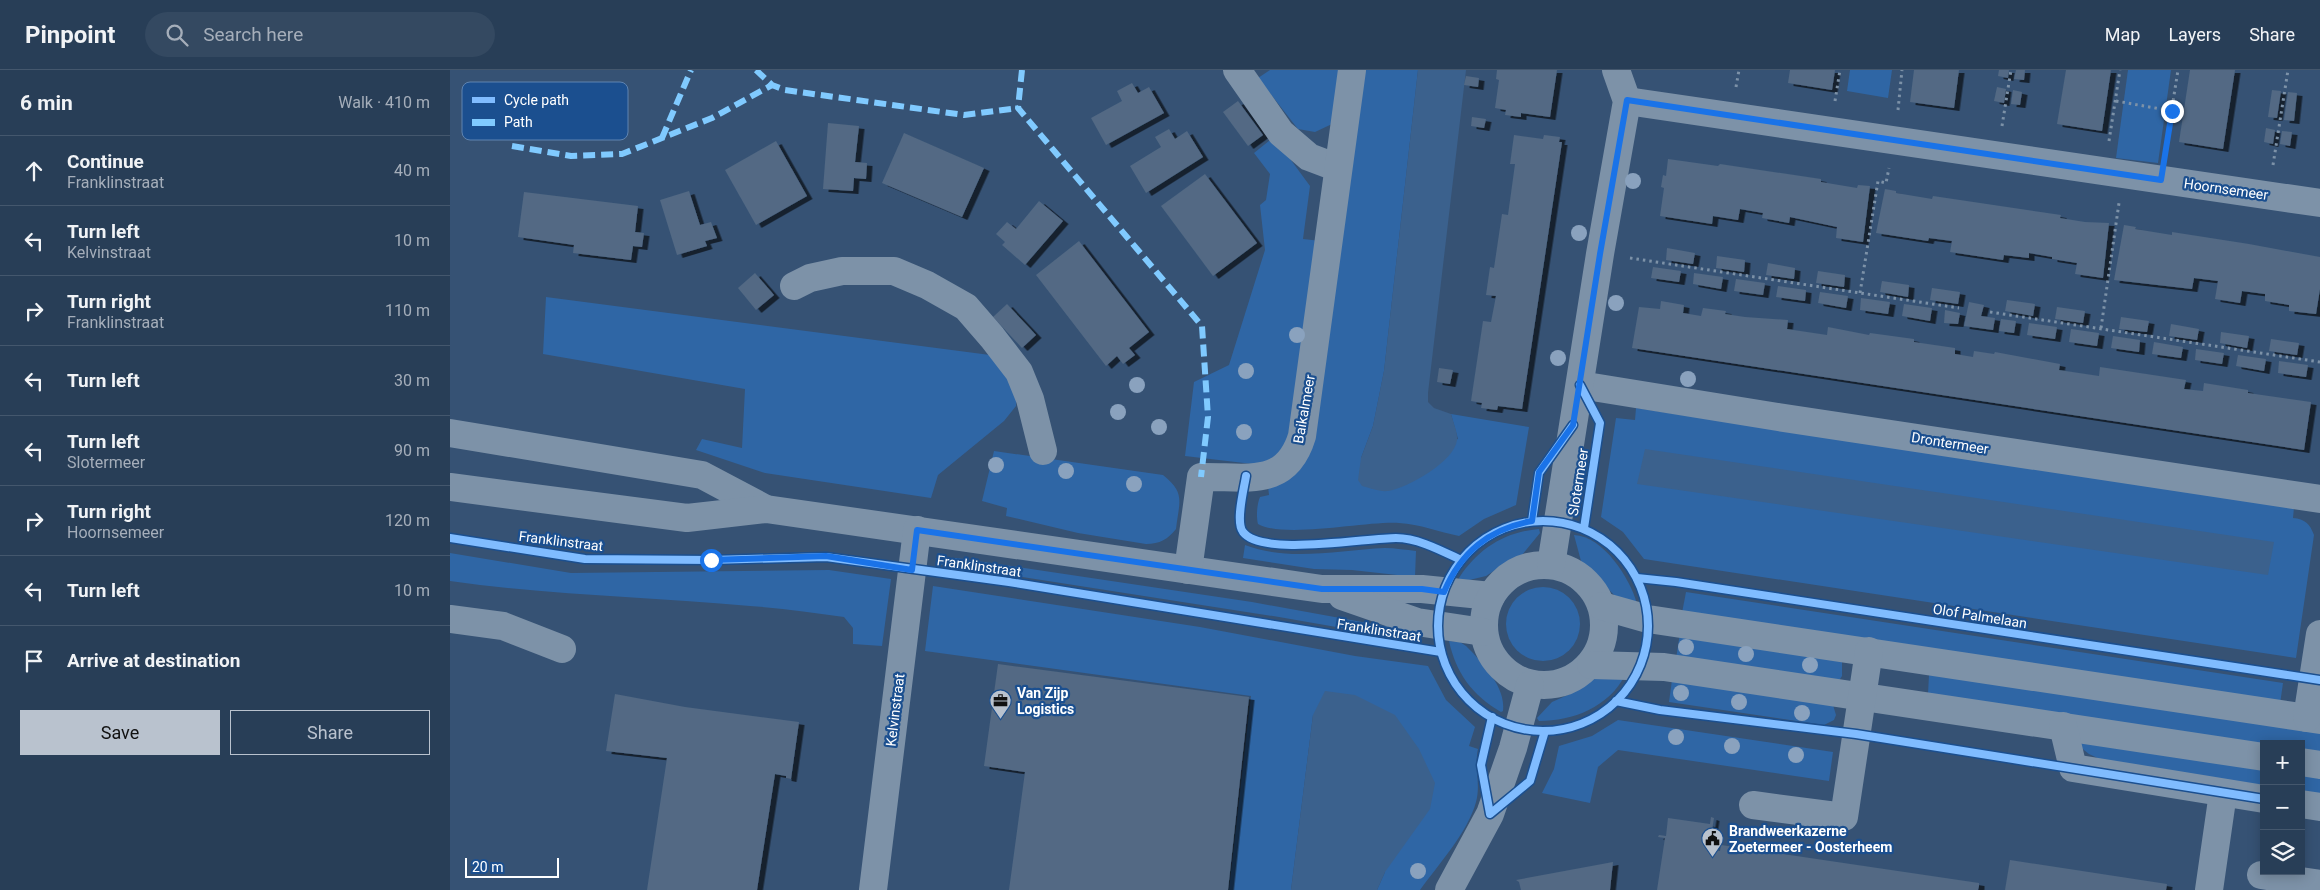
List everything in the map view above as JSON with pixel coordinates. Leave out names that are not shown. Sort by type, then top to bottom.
[{"type":"street","points":[[1237,70],[1280,133],[1309,156],[1338,168]]},
{"type":"street","name":"Baikalmeer","points":[[1188,570],[1201,476],[1269,476],[1285,466],[1296,453],[1302,436],[1352,70]]},
{"type":"street","points":[[1616,70],[1627,100]]},
{"type":"street","name":"Hoornsemeer","points":[[1627,100],[2320,203]]},
{"type":"street","name":"Slotermeer","points":[[1551,565],[1600,254],[1627,100]]},
{"type":"street","points":[[794,286],[810,278],[842,271],[894,271],[966,307],[992,337],[1018,372],[1030,398],[1043,451]]},
{"type":"street","name":"Drontermeer","points":[[1580,384],[1778,417],[2320,499]]},
{"type":"street","name":"Franklinstraat","points":[[450,433],[702,475],[766,509]]},
{"type":"street","name":"Franklinstraat","points":[[450,487],[686,518],[766,509],[1322,589],[1422,589],[1491,596]]},
{"type":"street","name":"Kelvinstraat","points":[[873,890],[917,530]]},
{"type":"street","points":[[1551,565],[1568,569],[1583,578],[1594,591],[1602,606],[1604,634],[1601,647],[1591,664],[1573,678],[1552,686],[1530,685],[1513,678],[1498,666],[1488,650],[1483,632],[1484,613],[1491,596],[1502,582],[1516,572],[1533,566],[1551,565]]},
{"type":"street","name":"Franklinstraat","points":[[1322,589],[1417,622],[1483,632]]},
{"type":"street","points":[[1602,606],[1648,619],[2314,719],[2320,634]]},
{"type":"street","points":[[450,619],[503,626],[562,649]]},
{"type":"street","points":[[1753,805],[1844,817],[1869,651]]},
{"type":"street","points":[[1591,664],[1664,667],[2260,756]]},
{"type":"street","points":[[1449,890],[1490,814],[1513,748],[1530,685]]},
{"type":"street","points":[[2062,726],[2073,768],[2260,798]]},
{"type":"street","points":[[2305,763],[2320,765]]},
{"type":"street","points":[[2209,890],[2223,793]]},
{"type":"street","points":[[2305,805],[2320,807]]},
{"type":"street","points":[[2261,875],[2320,884]]},
{"type":"path","points":[[1860,293],[1878,181],[1886,183],[1894,140],[1902,70]]},
{"type":"path","points":[[1997,155],[2011,70]]},
{"type":"path","points":[[2101,328],[2114,173],[2116,101],[2120,70]]},
{"type":"path","points":[[2161,180],[2178,70]]},
{"type":"path","points":[[2269,196],[2288,70]]},
{"type":"path","points":[[2116,101],[2172,111]]},
{"type":"path","points":[[1600,254],[1959,308]]},
{"type":"path","points":[[1990,312],[2320,362]]},
{"type":"shaded area","points":[[1270,70],[1343,70],[1332,124],[1315,132],[1298,129],[1258,78]]},
{"type":"shaded area","points":[[1364,70],[1418,70],[1384,371],[1373,426],[1361,458],[1458,439],[1451,414],[1529,427],[1516,505],[1484,519],[1459,536],[1422,526],[1399,523],[1306,530],[1270,528],[1258,524],[1257,510],[1260,497],[1269,495],[1268,486],[1292,473]]},
{"type":"shaded area","points":[[1418,70],[1466,70],[1428,393],[1428,402],[1434,408],[1451,414],[1457,440],[1454,448],[1440,465],[1407,485],[1397,489],[1382,491],[1362,486],[1358,480],[1361,458],[1373,426],[1384,371]]},
{"type":"shaded area","points":[[1850,70],[1892,70],[1888,98],[1847,91]]},
{"type":"shaded area","points":[[2128,70],[2171,70],[2158,163],[2116,158]]},
{"type":"shaded area","points":[[1274,137],[1310,186],[1303,239],[1321,241],[1291,446],[1261,465],[1185,456],[1194,382],[1229,365],[1265,250],[1260,205],[1266,200],[1270,174],[1254,153]]},
{"type":"shaded area","points":[[546,297],[990,355],[1017,390],[1016,406],[1004,421],[938,475],[931,498],[765,473],[696,450],[702,439],[742,448],[745,389],[543,354]]},
{"type":"shaded area","points":[[1636,408],[2294,507],[2293,518],[2306,523],[2314,535],[2296,658],[1644,559],[1623,532],[1601,517],[1616,418],[1635,420]]},
{"type":"shaded area","points":[[1645,449],[2274,542],[2268,575],[1637,484]]},
{"type":"shaded area","points":[[994,451],[1163,475],[1175,487],[1178,493],[1179,505],[1176,529],[1163,540],[1146,544],[1078,533],[1006,516],[1007,508],[982,501]]},
{"type":"shaded area","points":[[1539,529],[1540,533],[1522,555],[1486,576],[1461,582],[1459,578],[1466,568],[1493,544],[1514,534]]},
{"type":"shaded area","points":[[1574,535],[1585,537],[1605,550],[1622,571],[1637,604],[1616,597],[1581,561]]},
{"type":"shaded area","points":[[1245,545],[1279,553],[1297,554],[1385,548],[1416,551],[1415,577],[1352,570],[1314,569],[1243,558]]},
{"type":"shaded area","points":[[450,553],[571,573],[829,570],[891,579],[882,646],[853,644],[853,628],[844,617],[762,607],[562,593],[450,581]]},
{"type":"shaded area","points":[[950,558],[1252,602],[1406,630],[1405,639],[1279,617],[938,564]]},
{"type":"shaded area","points":[[933,586],[1200,627],[1355,656],[1428,666],[1446,700],[1475,727],[1469,746],[1478,749],[1477,795],[1472,813],[1452,848],[1420,890],[1377,890],[1385,872],[1313,715],[1291,890],[1229,890],[1251,696],[925,651]]},
{"type":"shaded area","points":[[1543,587],[1557,590],[1569,598],[1577,610],[1580,624],[1577,638],[1569,650],[1557,658],[1543,661],[1529,658],[1517,650],[1509,638],[1506,624],[1509,610],[1517,598],[1529,590]]},
{"type":"shaded area","points":[[1686,592],[2283,683],[2280,704],[1682,613]]},
{"type":"shaded area","points":[[1680,633],[1842,662],[1842,676],[1838,682],[1676,659]]},
{"type":"shaded area","points":[[1449,641],[1460,642],[1479,659],[1497,684],[1503,702],[1503,711],[1501,712],[1482,698],[1467,682],[1456,663]]},
{"type":"shaded area","points":[[1612,673],[1625,675],[1610,696],[1600,704],[1577,715],[1565,718],[1539,721],[1537,718],[1552,702],[1570,694],[1589,681]]},
{"type":"shaded area","points":[[1929,675],[2320,728],[2320,756],[2305,754],[2305,740],[2260,740],[2260,743],[1928,694]]},
{"type":"shaded area","points":[[1672,680],[1833,705],[1836,715],[1834,720],[1824,725],[1669,702]]},
{"type":"shaded area","points":[[1325,691],[1355,695],[1395,715],[1419,749],[1435,783],[1430,809],[1385,872],[1377,890],[1291,890],[1313,715]]},
{"type":"shaded area","points":[[1618,720],[1833,752],[1829,781],[1618,750],[1598,767],[1590,803],[1542,793],[1554,769],[1559,746],[1592,736]]},
{"type":"shaded area","points":[[2074,742],[2260,766],[2260,786],[2108,763],[2089,754]]},
{"type":"shaded area","points":[[2305,773],[2320,775],[2320,796],[2305,794]]},
{"type":"building","points":[[1497,70],[1557,70],[1550,117],[1521,113],[1521,117],[1505,115],[1506,110],[1495,108],[1499,80],[1496,79]]},
{"type":"building","points":[[1790,70],[1835,70],[1832,90],[1788,83]]},
{"type":"building","points":[[1914,70],[1959,70],[1954,108],[1910,102]]},
{"type":"building","points":[[1999,70],[2009,70],[2008,78],[1998,76]]},
{"type":"building","points":[[2016,70],[2025,70],[2024,80],[2014,79]]},
{"type":"building","points":[[2066,70],[2111,70],[2102,131],[2057,124]]},
{"type":"building","points":[[2190,70],[2235,70],[2223,149],[2179,142]]},
{"type":"building","points":[[1466,76],[1479,78],[1478,87],[1464,85]]},
{"type":"building","points":[[1132,83],[1138,93],[1149,87],[1164,113],[1106,145],[1091,118],[1122,101],[1117,91]]},
{"type":"building","points":[[1997,87],[2006,89],[2004,103],[1994,101]]},
{"type":"building","points":[[2013,90],[2022,92],[2020,105],[2011,104]]},
{"type":"building","points":[[2272,90],[2281,91],[2277,118],[2268,117]]},
{"type":"building","points":[[2288,92],[2297,93],[2294,121],[2284,120]]},
{"type":"building","points":[[1238,101],[1263,135],[1248,146],[1223,112]]},
{"type":"building","points":[[1472,117],[1486,119],[1484,128],[1471,126]]},
{"type":"building","points":[[828,123],[859,126],[855,162],[867,163],[866,179],[854,178],[853,191],[823,189]]},
{"type":"building","points":[[2266,128],[2275,130],[2273,144],[2264,142]]},
{"type":"building","points":[[1169,129],[1175,139],[1187,131],[1203,157],[1146,193],[1130,166],[1161,147],[1155,137]]},
{"type":"building","points":[[2282,131],[2292,132],[2290,146],[2280,144]]},
{"type":"building","points":[[904,133],[984,168],[962,217],[882,183]]},
{"type":"building","points":[[1514,135],[1543,139],[1544,135],[1560,137],[1559,142],[1562,142],[1522,409],[1498,406],[1497,410],[1481,408],[1482,403],[1471,401],[1483,321],[1491,322],[1496,296],[1486,295],[1490,267],[1494,268],[1502,214],[1508,215],[1515,164],[1510,164]]},
{"type":"building","points":[[776,141],[807,196],[756,225],[725,170]]},
{"type":"building","points":[[1668,159],[1718,166],[1720,164],[1821,179],[1821,182],[1857,188],[1858,185],[1870,186],[1863,242],[1836,238],[1837,227],[1790,217],[1789,223],[1762,218],[1763,213],[1740,209],[1738,220],[1713,216],[1712,224],[1660,216],[1664,188],[1661,187],[1663,175],[1666,176]]},
{"type":"building","points":[[1205,174],[1257,243],[1213,276],[1161,206]]},
{"type":"building","points":[[1885,189],[1896,191],[1896,193],[1932,199],[1933,196],[2061,215],[2060,218],[2085,222],[2109,223],[2103,278],[2075,274],[2077,263],[2052,259],[2052,257],[2029,253],[2029,258],[2004,255],[2003,260],[1950,252],[1952,241],[1929,238],[1928,241],[1876,233]]},
{"type":"building","points":[[689,191],[700,225],[711,222],[717,238],[705,241],[707,246],[677,255],[660,200]]},
{"type":"building","points":[[524,192],[638,206],[635,232],[644,233],[642,247],[633,246],[631,260],[573,253],[574,245],[518,237]]},
{"type":"building","points":[[1039,201],[1063,221],[1025,265],[1002,245],[1005,242],[996,234],[1007,222],[1016,229]]},
{"type":"building","points":[[2124,225],[2136,227],[2135,229],[2172,235],[2172,232],[2320,257],[2320,289],[2316,314],[2289,311],[2289,305],[2265,301],[2265,294],[2242,291],[2240,303],[2215,299],[2218,281],[2194,278],[2192,289],[2114,280]]},
{"type":"building","points":[[1079,241],[1149,332],[1129,348],[1135,355],[1123,364],[1117,356],[1106,366],[1036,275]]},
{"type":"building","points":[[1667,248],[1695,253],[1693,264],[1666,260]]},
{"type":"building","points":[[1717,256],[1745,260],[1744,272],[1716,268]]},
{"type":"building","points":[[1768,263],[1795,268],[1794,279],[1766,275]]},
{"type":"building","points":[[1653,267],[1681,271],[1679,282],[1651,278]]},
{"type":"building","points":[[1818,271],[1845,275],[1844,287],[1816,283]]},
{"type":"building","points":[[755,273],[774,295],[756,310],[738,288]]},
{"type":"building","points":[[1694,273],[1723,277],[1721,289],[1693,284]]},
{"type":"building","points":[[1736,279],[1765,283],[1763,295],[1734,291]]},
{"type":"building","points":[[1882,281],[1909,285],[1908,297],[1880,292]]},
{"type":"building","points":[[1778,286],[1806,290],[1805,301],[1776,297]]},
{"type":"building","points":[[1932,288],[1960,292],[1958,304],[1930,300]]},
{"type":"building","points":[[1820,292],[1848,296],[1846,308],[1818,303]]},
{"type":"building","points":[[1861,298],[1890,302],[1888,314],[1860,310]]},
{"type":"building","points":[[2007,300],[2035,304],[2033,316],[2005,311]]},
{"type":"building","points":[[1661,301],[1684,305],[1683,313],[1701,316],[1703,308],[1726,311],[1725,314],[1745,317],[1788,320],[1787,329],[1827,335],[1828,327],[1869,335],[1870,333],[1914,339],[1914,342],[1955,348],[1955,354],[1973,357],[1974,351],[1994,354],[1995,352],[2060,364],[2059,370],[2099,376],[2100,367],[2186,380],[2184,389],[2203,391],[2204,383],[2248,390],[2248,393],[2311,402],[2304,450],[1632,348],[1639,307],[1660,309]]},
{"type":"building","points":[[1969,302],[1984,305],[1981,316],[1995,318],[1993,330],[1964,326]]},
{"type":"building","points":[[1007,304],[1036,335],[1022,348],[993,317]]},
{"type":"building","points":[[1904,304],[1932,308],[1930,321],[1902,316]]},
{"type":"building","points":[[2057,307],[2085,311],[2083,323],[2055,319]]},
{"type":"building","points":[[1945,310],[1960,313],[1958,324],[1944,323]]},
{"type":"building","points":[[2121,317],[2149,321],[2147,332],[2119,329]]},
{"type":"building","points":[[2001,319],[2016,321],[2014,333],[1999,331]]},
{"type":"building","points":[[2029,323],[2057,327],[2055,339],[2027,335]]},
{"type":"building","points":[[2171,324],[2199,329],[2197,340],[2169,336]]},
{"type":"building","points":[[2071,329],[2099,333],[2097,346],[2069,342]]},
{"type":"building","points":[[2221,332],[2249,336],[2247,348],[2220,343]]},
{"type":"building","points":[[2113,336],[2140,340],[2139,352],[2111,348]]},
{"type":"building","points":[[2271,339],[2299,343],[2297,355],[2269,351]]},
{"type":"building","points":[[2154,342],[2183,347],[2181,358],[2152,354]]},
{"type":"building","points":[[2196,349],[2224,353],[2222,364],[2195,360]]},
{"type":"building","points":[[2238,355],[2266,359],[2264,371],[2236,366]]},
{"type":"building","points":[[2279,361],[2308,365],[2306,377],[2278,373]]},
{"type":"building","points":[[1439,368],[1453,370],[1450,384],[1437,382]]},
{"type":"building","points":[[998,664],[1249,697],[1228,890],[1009,890],[1025,772],[984,766]]},
{"type":"building","points":[[615,694],[685,707],[799,722],[791,779],[775,774],[757,890],[647,890],[667,758],[606,751]]},
{"type":"building","points":[[1711,817],[1714,818],[1709,849],[1720,851],[1721,845],[1979,883],[1978,890],[1657,890],[1665,838],[1658,837],[1659,835],[1666,836],[1668,818],[1710,824]]},
{"type":"building","points":[[2010,860],[2167,884],[2166,890],[2005,890]]},
{"type":"building","points":[[1613,862],[1610,890],[1521,890],[1519,882],[1516,880]]},
{"type":"marked path","points":[[662,138],[691,70]]},
{"type":"marked path","points":[[756,70],[772,85],[785,90],[964,115],[1018,108]]},
{"type":"marked path","points":[[1022,70],[1018,108],[1202,326],[1208,417],[1201,477]]},
{"type":"marked path","points":[[512,146],[571,156],[622,154],[712,118],[772,85]]},
{"type":"cycle path","points":[[1580,385],[1600,423],[1584,528]]},
{"type":"cycle path","points":[[1532,521],[1539,473],[1573,425]]},
{"type":"cycle path","points":[[1246,476],[1240,521],[1243,532],[1254,539],[1292,545],[1396,538],[1413,540],[1461,560]]},
{"type":"cycle path","points":[[1543,521],[1563,523],[1592,533],[1610,545],[1624,559],[1640,586],[1646,606],[1648,626],[1646,646],[1636,675],[1624,693],[1610,707],[1583,723],[1563,729],[1543,731],[1523,729],[1494,719],[1476,707],[1462,693],[1446,666],[1440,646],[1438,626],[1440,606],[1450,577],[1462,559],[1476,545],[1503,529],[1523,523],[1543,521]]},
{"type":"cycle path","points":[[450,538],[585,559],[711,560],[826,557],[1009,582],[1441,652]]},
{"type":"cycle path","name":"Olof Palmelaan","points":[[1637,578],[1676,582],[2320,680]]},
{"type":"cycle path","points":[[1616,701],[1660,710],[1856,734],[2260,798]]},
{"type":"cycle path","points":[[1492,717],[1481,765],[1490,814],[1530,781],[1545,731]]},
{"type":"place","name":"Van Zijp Logistics","points":[[1001,720]]},
{"type":"place","name":"Brandweerkazerne Zoetermeer - Oosterheem","points":[[1713,858]]},
{"type":"route","points":[[711,560],[826,556],[912,570],[917,530],[1322,589],[1422,589],[1444,592],[1451,575],[1472,548],[1500,530],[1515,524],[1532,521],[1539,472],[1573,425],[1627,100],[2161,180],[2172,111]]}]
